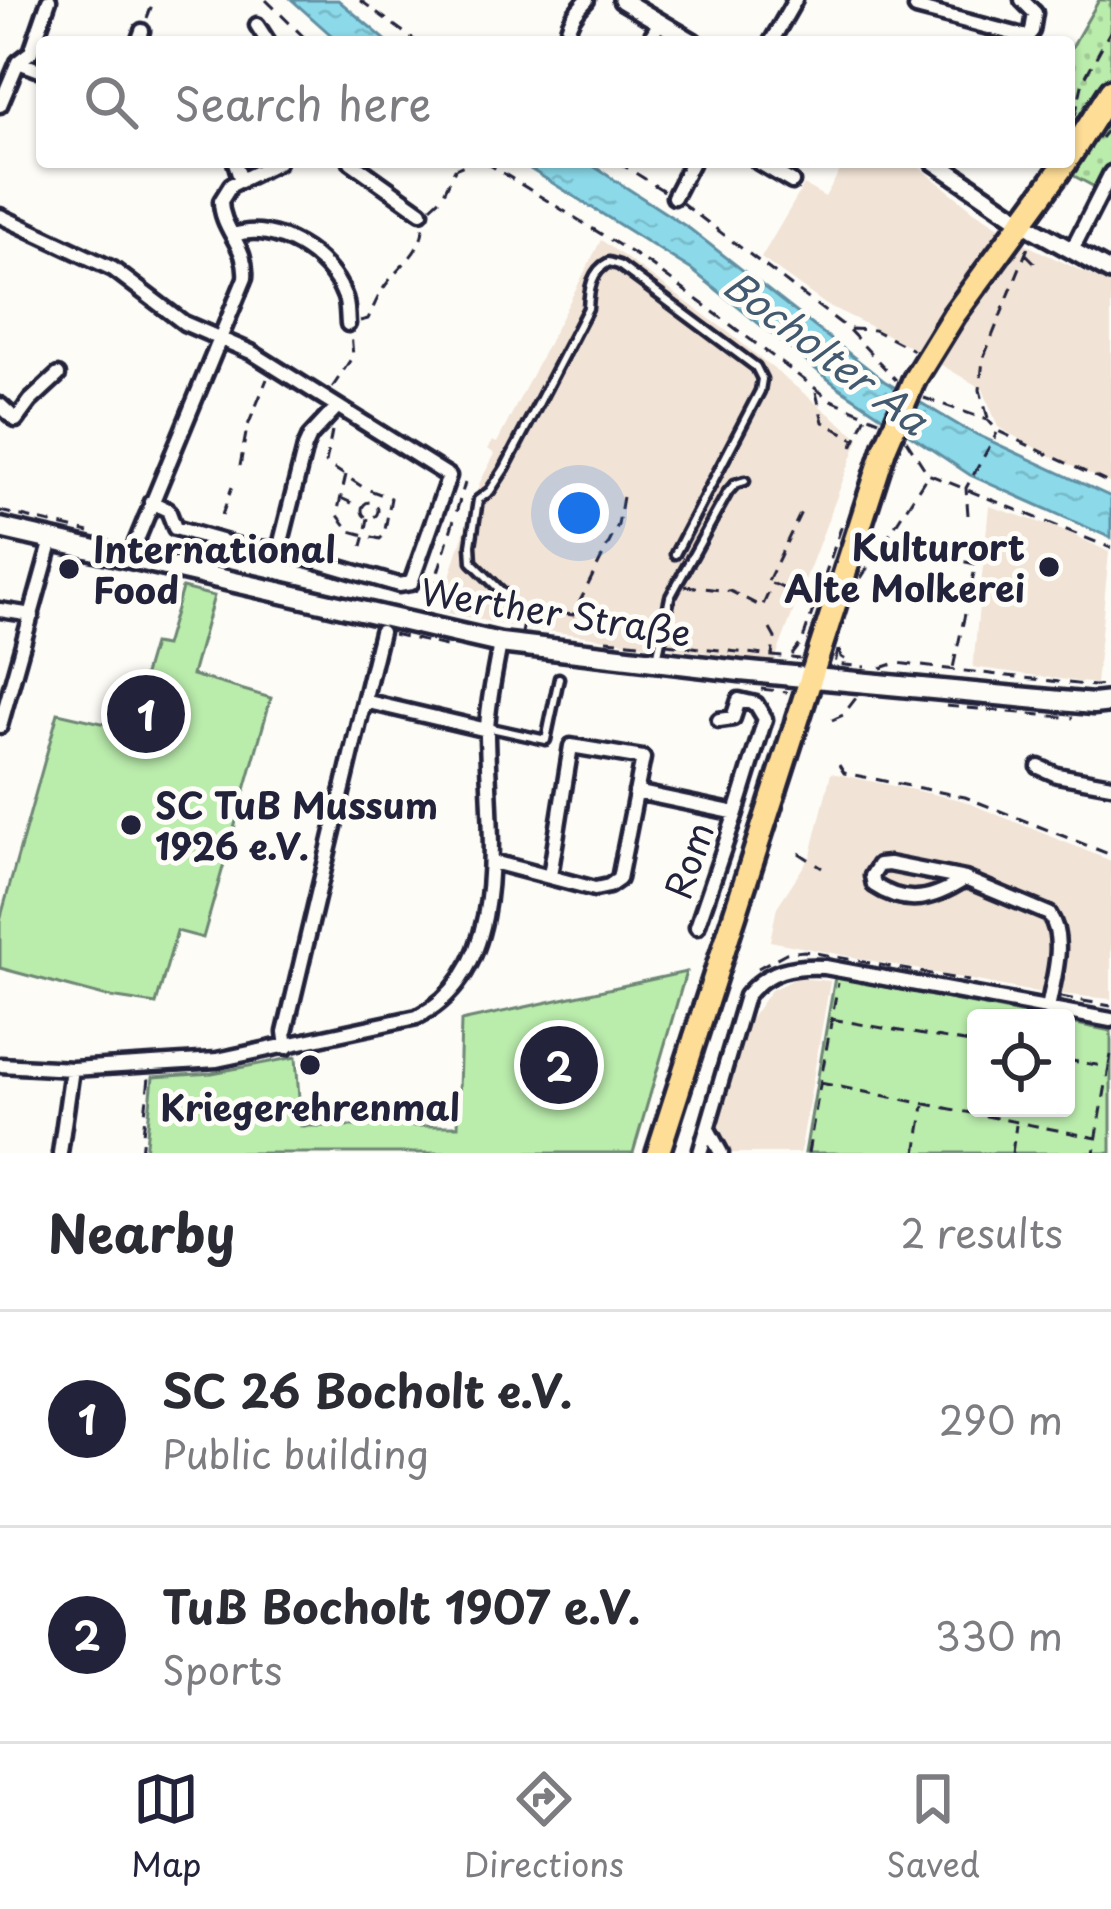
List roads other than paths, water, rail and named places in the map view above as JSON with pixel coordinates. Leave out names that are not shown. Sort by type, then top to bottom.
[{"type":"main road","points":[[1075,147],[1111,91]]},
{"type":"main road","points":[[658,1153],[811,677],[914,388],[954,315],[1029,226],[1062,168]]},
{"type":"main road","name":"Werther Straße","points":[[0,527],[500,643],[656,650],[811,677],[1111,702]]},
{"type":"street","points":[[37,36],[49,0]]},
{"type":"street","points":[[567,36],[587,0]]},
{"type":"street","points":[[622,0],[683,36]]},
{"type":"street","points":[[774,36],[795,0]]},
{"type":"street","points":[[1022,0],[1035,13],[1027,36]]},
{"type":"street","points":[[916,8],[1023,36]]},
{"type":"street","points":[[652,36],[660,22]]},
{"type":"street","points":[[257,25],[264,36]]},
{"type":"street","points":[[0,105],[18,62],[31,52],[36,38]]},
{"type":"street","points":[[18,62],[36,69]]},
{"type":"street","points":[[237,168],[241,181]]},
{"type":"street","points":[[130,557],[244,278],[242,249],[224,223],[220,201],[231,185],[266,168]]},
{"type":"street","points":[[359,168],[421,212]]},
{"type":"street","points":[[674,197],[689,168]]},
{"type":"street","points":[[768,168],[793,182]]},
{"type":"street","points":[[944,168],[1029,226],[1111,272]]},
{"type":"street","points":[[1072,250],[1111,173]]},
{"type":"street","points":[[0,215],[113,269],[184,323],[273,366],[331,408],[449,476],[412,583],[399,585],[279,550],[242,547],[175,528],[169,510],[151,502]]},
{"type":"street","points":[[234,235],[251,229],[270,232],[320,261],[345,297],[348,324]]},
{"type":"street","points":[[0,405],[16,420],[58,375]]},
{"type":"street","points":[[279,550],[305,447],[331,408]]},
{"type":"street","points":[[0,726],[52,539]]},
{"type":"street","points":[[0,610],[32,615]]},
{"type":"street","points":[[287,1047],[285,1032],[381,632]]},
{"type":"street","points":[[0,1065],[72,1069],[217,1060],[417,1017],[444,1000],[465,976],[493,862],[487,728],[500,643]]},
{"type":"street","name":"Rom","points":[[697,927],[766,728],[756,704],[739,700],[733,718],[718,720]]},
{"type":"street","points":[[364,701],[487,728]]},
{"type":"street","name":"Rom","points":[[493,862],[595,889],[609,886],[619,879],[643,758],[571,746],[550,876]]},
{"type":"street","points":[[1039,767],[1111,785]]},
{"type":"street","name":"Rom","points":[[636,792],[736,813]]},
{"type":"street","points":[[700,1153],[746,996],[766,977],[788,968],[825,968],[1048,1009],[1059,940],[1054,920],[1039,908],[965,879],[889,864],[879,865],[872,876],[874,885],[884,891],[927,899],[965,879]]},
{"type":"street","points":[[1075,1014],[1110,1021]]},
{"type":"street","points":[[61,1153],[72,1069]]},
{"type":"street","points":[[707,1128],[721,1153]]},
{"type":"lane","points":[[505,595],[472,562],[478,500],[505,468],[588,308],[590,286],[601,266],[609,262],[756,367],[762,379],[760,392],[675,554]]},
{"type":"lane","points":[[656,650],[666,607],[677,585],[728,492],[746,481]]},
{"type":"lane","points":[[487,728],[546,740],[559,677]]},
{"type":"water","points":[[292,0],[338,0],[381,36],[332,36]]},
{"type":"water","name":"Bocholter Aa","points":[[529,168],[596,168],[690,229],[884,381],[965,429],[1111,497],[1111,538],[970,475],[838,387],[692,270]]},
{"type":"place","name":"Kulturort Alte Molkerei","points":[[1049,567]]},
{"type":"place","name":"International Food","points":[[69,569]]},
{"type":"place","name":"SC 26 Bocholt e.V.","points":[[146,714]]},
{"type":"place","name":"SC TuB Mussum 1926 e.V.","points":[[131,825]]},
{"type":"place","name":"Kriegerehrenmal","points":[[310,1065]]},
{"type":"place","name":"TuB Bocholt 1907 e.V.","points":[[559,1065]]}]
